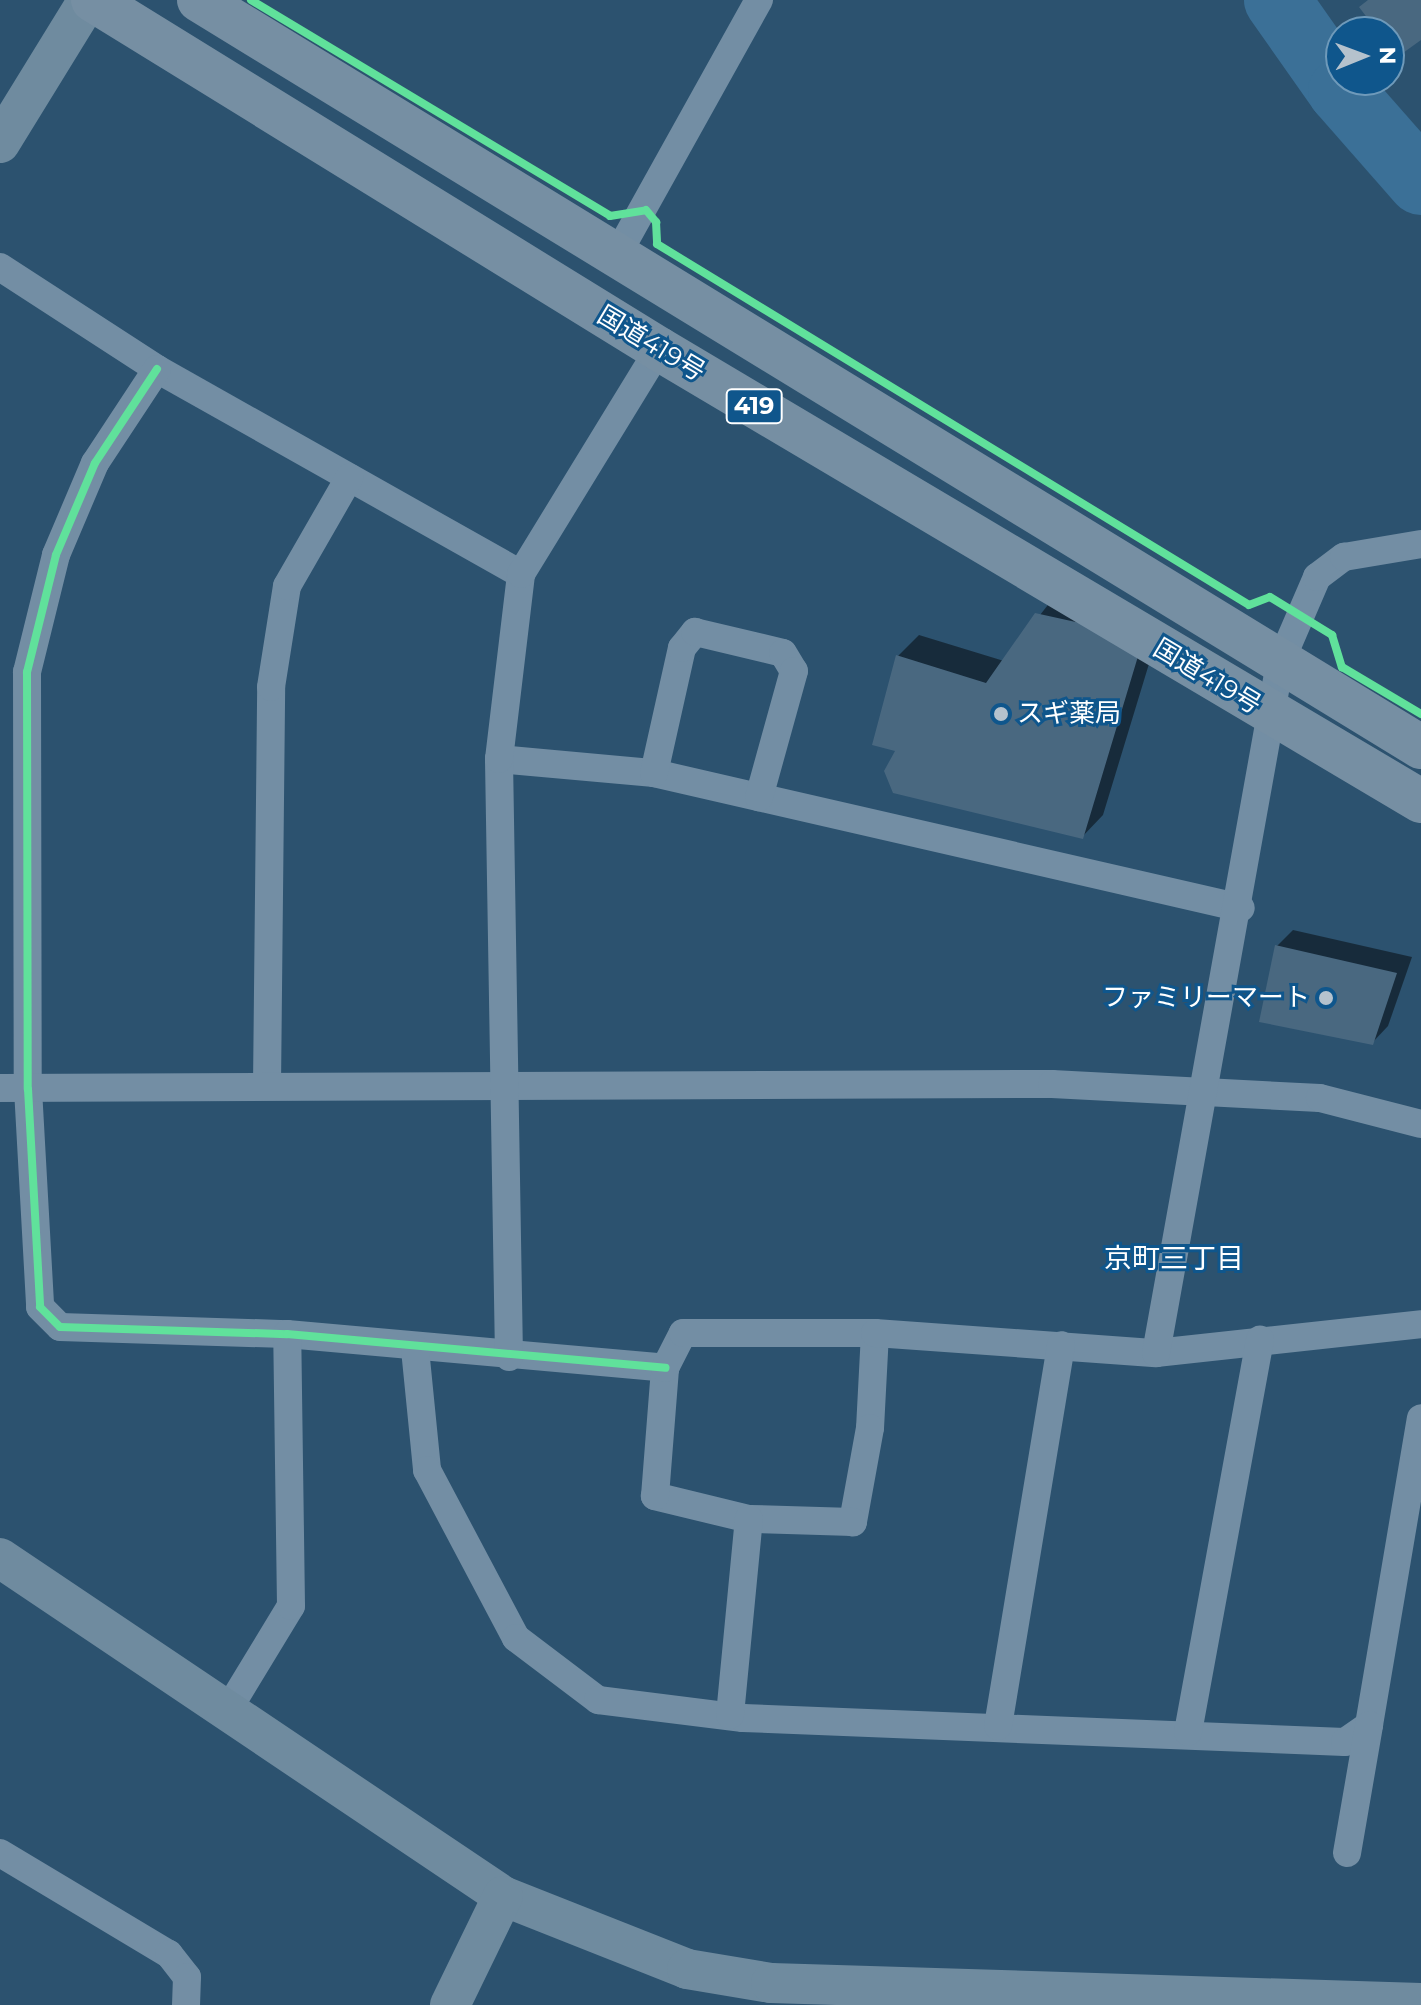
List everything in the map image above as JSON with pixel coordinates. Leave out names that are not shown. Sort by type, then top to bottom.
[{"type":"highway","name":"国道419号","points":[[90,0],[659,349],[1274,717],[1421,801]]},
{"type":"highway","name":"国道419号","points":[[199,0],[617,255],[909,428],[1280,663],[1421,747]]},
{"type":"street","points":[[0,143],[90,0]]},
{"type":"street","points":[[617,255],[754,2]]},
{"type":"street","points":[[0,267],[157,369],[521,574]]},
{"type":"street","points":[[509,1357],[507,1083],[499,759],[521,574],[659,349]]},
{"type":"street","points":[[157,369],[95,463],[56,555],[27,672],[28,1089],[40,1307],[60,1327],[287,1334],[415,1349],[665,1368]]},
{"type":"street","points":[[267,1086],[271,687],[287,586],[349,478]]},
{"type":"street","points":[[1156,1353],[1203,1091],[1241,908],[1274,717],[1280,663],[1317,577],[1344,557],[1421,544]]},
{"type":"street","points":[[654,773],[682,648],[695,632],[783,653],[794,671],[759,797]]},
{"type":"street","points":[[499,759],[654,773],[1241,908]]},
{"type":"street","points":[[0,1088],[507,1083],[1203,1091],[1320,1098],[1421,1124]]},
{"type":"street","points":[[875,1333],[866,1468],[853,1522],[749,1519],[655,1496],[665,1368],[683,1333],[875,1333],[1156,1353],[1421,1324]]},
{"type":"street","points":[[229,1708],[291,1606],[287,1334]]},
{"type":"street","points":[[1188,1732],[1260,1340]]},
{"type":"street","points":[[998,1726],[1061,1345]]},
{"type":"street","points":[[415,1349],[427,1470],[516,1638],[598,1700],[730,1715],[1188,1732],[1345,1742],[1369,1725]]},
{"type":"street","points":[[1347,1853],[1421,1418]]},
{"type":"street","points":[[730,1715],[749,1519]]},
{"type":"street","points":[[0,1558],[229,1708],[503,1896],[687,1969],[771,1983],[1288,2004],[1421,2003]]},
{"type":"street","points":[[0,1853],[169,1954],[187,1977],[186,2005]]},
{"type":"street","points":[[450,2005],[503,1896]]},
{"type":"building","points":[[1368,0],[1421,0],[1421,40],[1405,52],[1405,16],[1366,16],[1359,7]]},
{"type":"building","name":"スギ薬局","points":[[1035,613],[1112,630],[1139,653],[1083,839],[893,793],[884,771],[895,751],[872,745],[896,655],[986,683]]},
{"type":"building","name":"ファミリーマート","points":[[1275,945],[1397,973],[1373,1045],[1259,1022]]},
{"type":"waterway","points":[[1277,0],[1341,91],[1421,182]]},
{"type":"cycle path","points":[[251,0],[610,216],[646,210],[656,222],[657,244],[1249,605],[1270,597],[1332,635],[1342,667],[1421,714]]},
{"type":"cycle path","points":[[157,369],[95,463],[56,555],[27,672],[28,1089],[40,1307],[60,1327],[287,1334],[665,1368]]},
{"type":"place","name":"スギ薬局","points":[[1001,714]]},
{"type":"place","name":"ファミリーマート","points":[[1326,998]]},
{"type":"district","name":"京町三丁目","points":[[1174,1258]]}]
